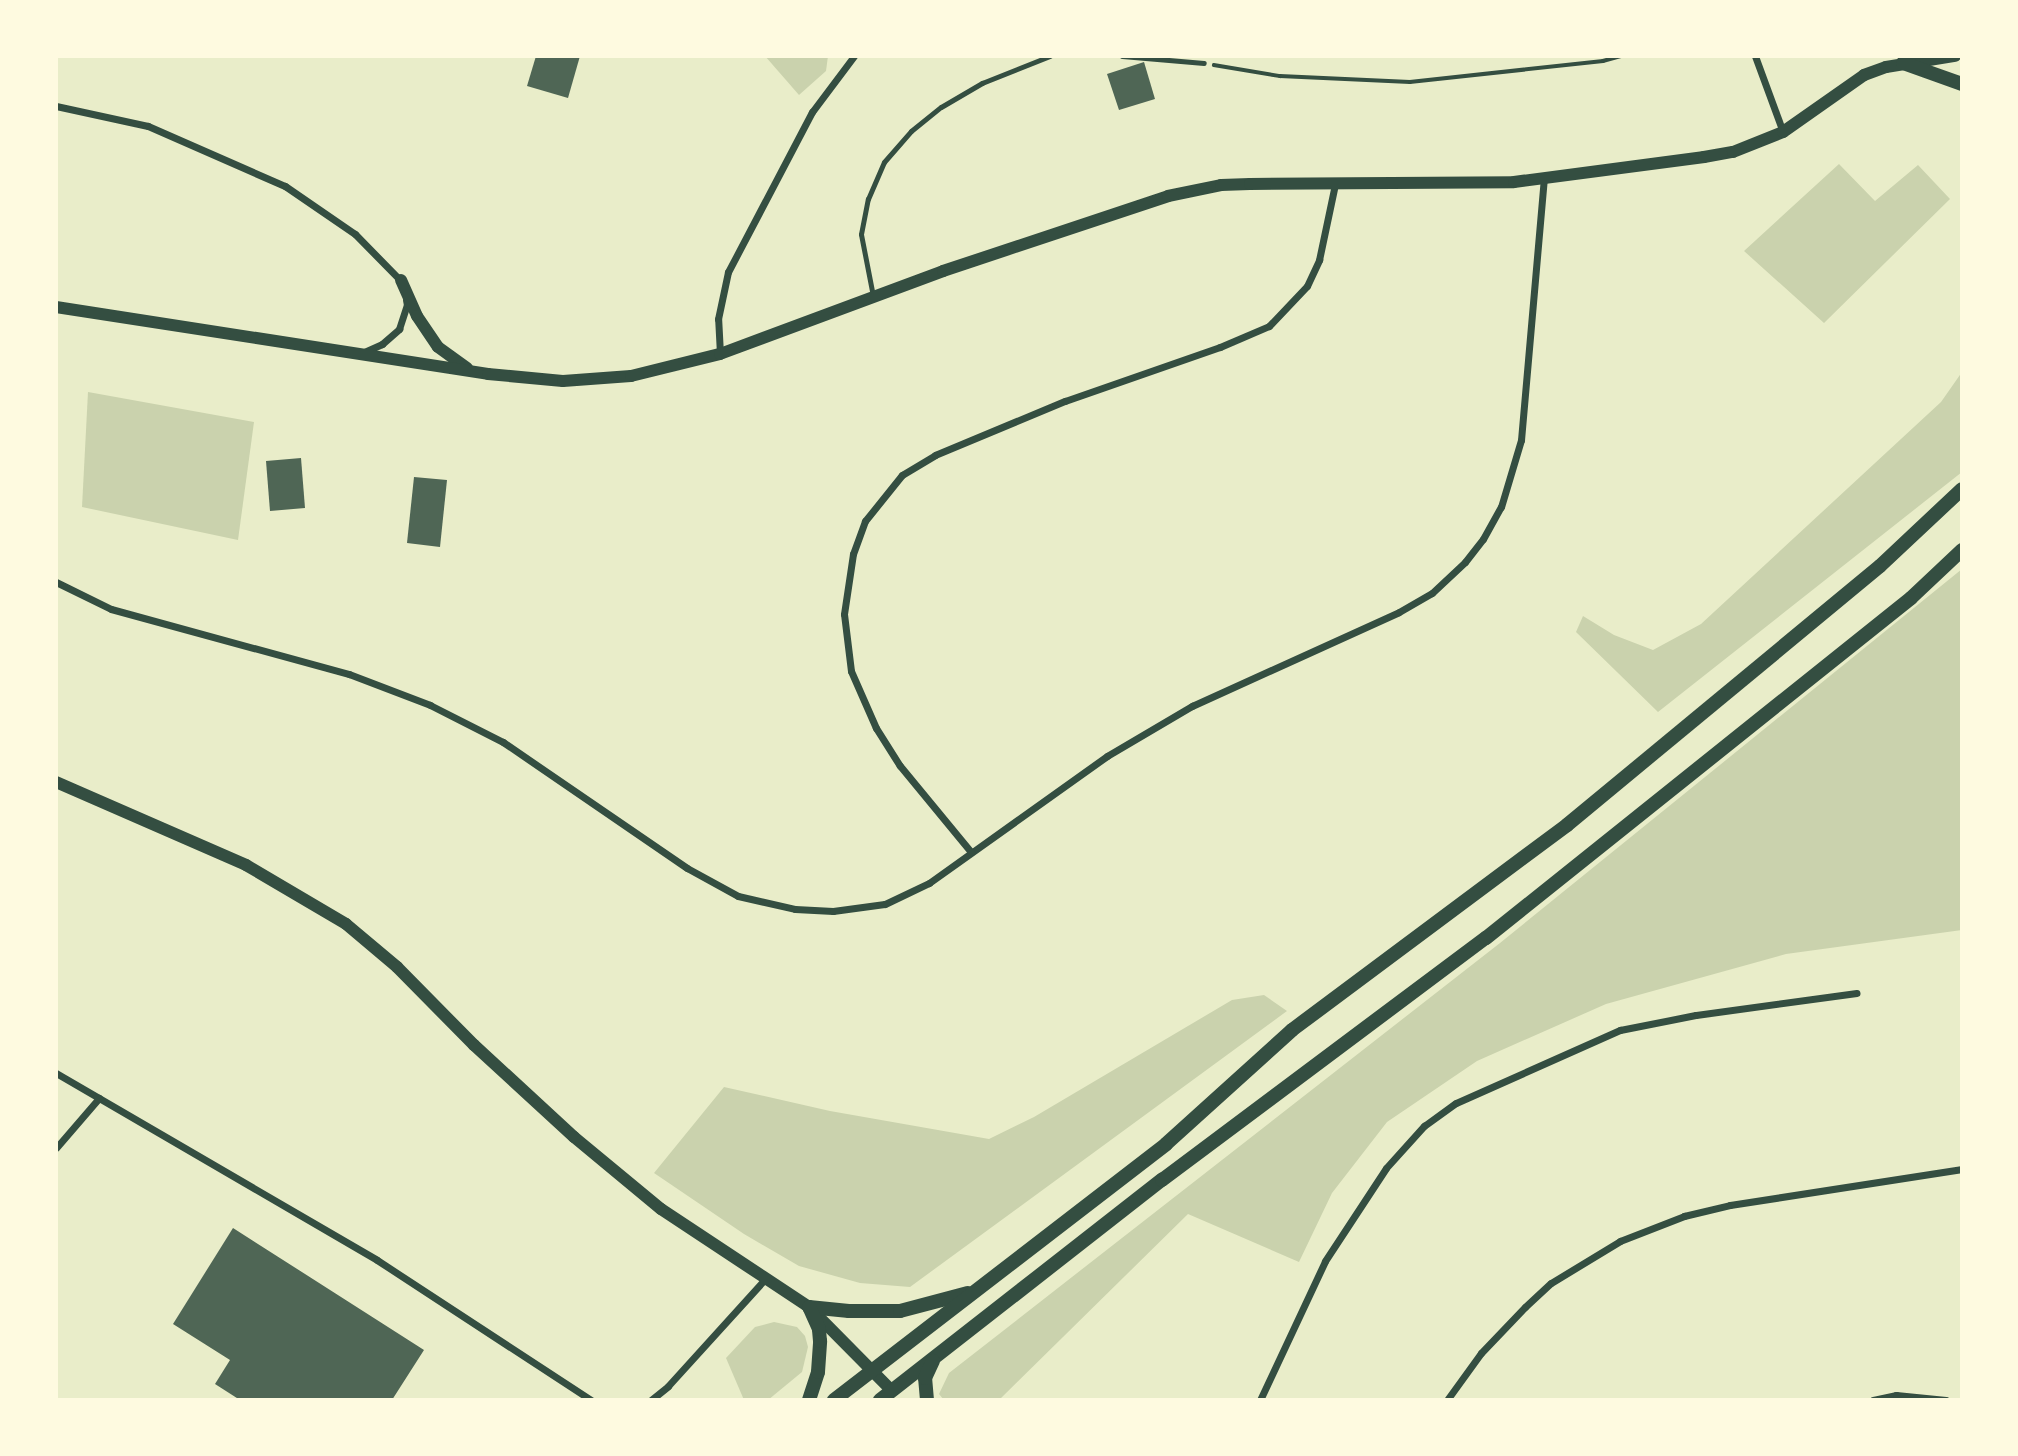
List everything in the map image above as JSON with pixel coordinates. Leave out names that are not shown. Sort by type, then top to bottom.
[{"type":"main road","points":[[1903,63],[1918,56]]},
{"type":"main road","points":[[1903,63],[1962,84]]},
{"type":"main road","points":[[834,1400],[1166,1144],[1292,1030],[1567,825],[1880,566],[1962,489]]},
{"type":"main road","points":[[891,1397],[935,1358],[1162,1180],[1507,922],[1911,598],[1962,550]]},
{"type":"main road","points":[[808,1400],[818,1372],[820,1340],[819,1329],[809,1307],[874,1312],[901,1311],[980,1289]]},
{"type":"main road","points":[[927,1400],[925,1378],[935,1358]]},
{"type":"street","points":[[720,354],[718,319],[728,272],[812,112],[854,56]]},
{"type":"street","points":[[1755,56],[1783,132]]},
{"type":"street","points":[[56,307],[474,372],[563,381],[653,373],[720,354],[1129,206],[1178,194],[1221,186],[1474,184],[1544,178],[1733,152],[1783,132],[1864,75],[1903,63],[1955,56]]},
{"type":"street","points":[[56,106],[148,126],[285,186],[355,234],[401,280],[418,316],[438,347],[474,372]]},
{"type":"street","points":[[56,582],[111,609],[349,674],[440,710],[503,742],[687,868],[738,895],[795,909],[856,909],[911,895],[1107,756],[1192,706],[1359,633],[1432,593],[1465,562],[1483,539],[1501,507],[1521,440],[1544,178]]},
{"type":"street","points":[[971,852],[900,765],[876,728],[851,671],[844,614],[853,554],[865,521],[884,494],[902,475],[935,455],[1065,401],[1220,347],[1269,326],[1307,286],[1320,260],[1335,184]]},
{"type":"street","points":[[358,354],[382,344],[399,329],[407,305],[401,280]]},
{"type":"street","points":[[56,782],[246,865],[346,924],[397,967],[489,1060],[574,1137],[661,1209],[809,1307],[872,1371],[891,1397]]},
{"type":"street","points":[[1260,1400],[1325,1261],[1386,1168],[1424,1126],[1456,1103],[1620,1030],[1696,1015],[1856,993]]},
{"type":"street","points":[[56,1073],[376,1260],[590,1400]]},
{"type":"street","points":[[56,1149],[99,1098]]},
{"type":"street","points":[[1447,1400],[1481,1353],[1551,1283],[1620,1241],[1684,1216],[1730,1205],[1962,1170]]},
{"type":"street","points":[[651,1400],[668,1386],[767,1277]]},
{"type":"street","points":[[1873,1400],[1896,1395],[1946,1400]]},
{"type":"lane","points":[[874,297],[861,234],[868,199],[884,162],[911,131],[941,107],[982,83],[1050,56]]},
{"type":"lane","points":[[1122,56],[1204,63]]},
{"type":"path","points":[[1204,63],[1280,76],[1410,82],[1604,61],[1622,56]]},
{"type":"green space","points":[[765,56],[828,56],[826,71],[799,95]]},
{"type":"green space","points":[[1839,164],[1875,201],[1918,165],[1950,199],[1824,323],[1744,251]]},
{"type":"green space","points":[[1962,372],[1962,472],[1658,712],[1576,632],[1583,616],[1614,635],[1653,650],[1701,624],[1941,402]]},
{"type":"green space","points":[[88,392],[254,422],[238,540],[82,507]]},
{"type":"green space","points":[[1962,569],[1962,930],[1786,954],[1606,1004],[1477,1061],[1387,1122],[1332,1193],[1299,1262],[1188,1214],[999,1400],[944,1400],[939,1394],[949,1373],[1500,943]]},
{"type":"green space","points":[[1264,995],[1287,1011],[910,1287],[860,1283],[799,1266],[744,1234],[654,1173],[724,1087],[830,1111],[989,1139],[1034,1117],[1232,1000]]},
{"type":"green space","points":[[774,1322],[797,1327],[805,1336],[808,1347],[802,1372],[768,1400],[744,1400],[726,1358],[755,1327]]},
{"type":"building","points":[[536,56],[580,56],[568,98],[527,86]]},
{"type":"building","points":[[1144,62],[1155,99],[1119,110],[1107,74]]},
{"type":"building","points":[[301,458],[305,508],[270,511],[266,461]]},
{"type":"building","points":[[414,477],[447,480],[440,547],[407,543]]},
{"type":"building","points":[[233,1228],[424,1350],[392,1400],[240,1400],[215,1384],[230,1360],[173,1324]]}]
